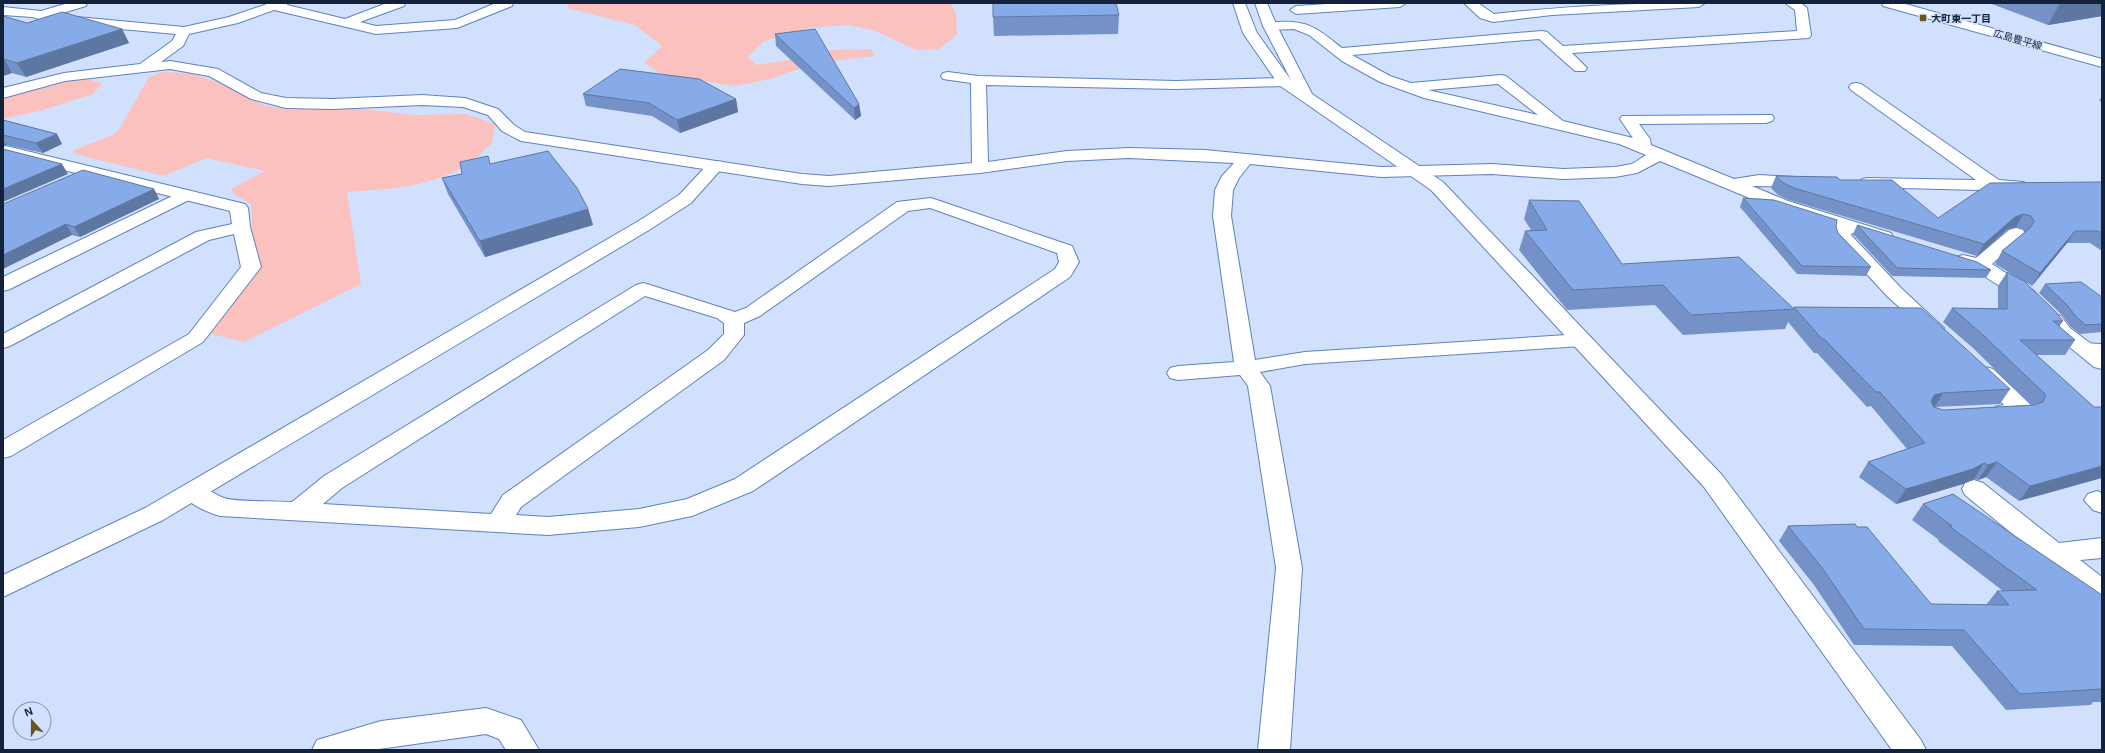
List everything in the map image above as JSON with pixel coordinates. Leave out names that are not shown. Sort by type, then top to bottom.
[{"type":"street","points":[[41,15],[81,3]]},
{"type":"street","points":[[346,23],[399,3]]},
{"type":"street","points":[[3,12],[41,15],[54,19],[184,31],[233,20],[278,4],[376,30],[457,24],[507,3]]},
{"type":"street","points":[[1238,3],[1250,33],[1284,82],[1437,186],[1713,481],[1910,750]]},
{"type":"street","points":[[1261,3],[1270,26],[1308,97]]},
{"type":"street","points":[[1270,26],[1296,12],[1400,3]]},
{"type":"street","points":[[1470,3],[1485,15],[1493,18],[1552,11],[1699,3]]},
{"type":"street","name":"広島豊平線","points":[[1888,3],[2102,63]]},
{"type":"street","points":[[1560,50],[1804,35],[1802,5]]},
{"type":"street","points":[[1296,12],[1314,32],[1339,52],[1385,79],[1428,95],[1624,140],[1782,205],[1898,241]]},
{"type":"street","points":[[146,66],[178,43],[184,31]]},
{"type":"street","points":[[1339,52],[1542,35],[1580,68]]},
{"type":"street","points":[[6,90],[64,77],[170,64],[213,72],[256,96],[286,103],[333,104],[422,100],[465,103],[493,112],[508,128],[521,136],[802,179],[829,181],[980,168],[1067,156],[1128,152],[1205,155],[1380,172],[1418,172],[1461,169],[1563,174],[1616,172],[1637,168],[1660,154]]},
{"type":"street","points":[[948,76],[978,80],[1176,85],[1284,82]]},
{"type":"street","points":[[1406,86],[1501,79],[1561,126]]},
{"type":"street","points":[[978,80],[980,168]]},
{"type":"street","points":[[1856,87],[1996,186]]},
{"type":"street","points":[[1643,148],[1642,139],[1628,119],[1766,118]]},
{"type":"street","points":[[3,152],[6,151],[91,171],[239,208],[241,227],[251,267],[196,338],[3,450]]},
{"type":"street","points":[[1246,159],[1230,176],[1224,190],[1222,216],[1246,368],[1258,386],[1289,568],[1274,750]]},
{"type":"street","points":[[3,588],[154,514],[643,226],[684,199],[716,166]]},
{"type":"street","points":[[64,184],[91,171]]},
{"type":"street","points":[[1733,184],[1759,180],[1819,182]]},
{"type":"street","points":[[1849,183],[2034,186]]},
{"type":"street","points":[[3,284],[185,195]]},
{"type":"street","points":[[192,492],[220,507],[548,526],[639,518],[692,507],[744,484],[1063,273],[1069,262],[1065,250],[931,203],[903,206],[753,312],[734,320]]},
{"type":"street","points":[[1845,224],[1842,236],[1895,293],[1946,339]]},
{"type":"street","points":[[3,342],[203,236],[241,227]]},
{"type":"street","points":[[1980,265],[2016,234]]},
{"type":"street","points":[[1951,257],[1980,265],[2023,290],[2063,332],[2102,362]]},
{"type":"street","points":[[298,511],[333,482],[643,289],[724,314],[734,320]]},
{"type":"street","points":[[498,523],[512,501],[716,355],[734,335],[734,320]]},
{"type":"street","points":[[1178,373],[1246,368],[1305,358],[1582,340]]},
{"type":"street","points":[[1969,359],[2024,411],[1986,413]]},
{"type":"street","points":[[1974,489],[2056,553],[2102,592]]},
{"type":"street","points":[[2056,553],[2102,548]]},
{"type":"street","points":[[328,750],[381,734],[486,721],[510,729],[523,750]]},
{"type":"lane","points":[[2081,346],[2102,348]]},
{"type":"shaded area","points":[[568,3],[950,3],[956,13],[957,34],[939,49],[916,50],[873,30],[848,25],[808,28],[764,41],[748,57],[756,65],[783,61],[832,50],[871,49],[875,56],[815,63],[770,79],[734,86],[663,75],[644,63],[662,46],[635,25],[568,8]]},
{"type":"shaded area","points":[[161,72],[191,73],[221,84],[263,105],[291,110],[362,109],[415,115],[466,114],[495,124],[492,143],[470,163],[452,173],[438,178],[409,186],[347,192],[361,284],[244,342],[203,332],[254,268],[251,204],[235,195],[231,189],[265,171],[206,158],[164,176],[75,154],[74,150],[113,135],[120,128],[149,77]]},
{"type":"shaded area","points":[[83,78],[102,83],[93,94],[43,110],[3,119],[3,98]]},
{"type":"building","points":[[993,3],[1116,3],[1119,15],[993,17]]},
{"type":"building","points":[[62,12],[122,29],[17,63],[3,59],[3,16],[27,23]]},
{"type":"building","points":[[815,29],[859,104],[854,108],[775,34]]},
{"type":"building","points":[[620,69],[699,79],[736,99],[677,120],[649,103],[583,94]]},
{"type":"building","points":[[3,120],[57,134],[36,143],[3,135]]},
{"type":"building","points":[[3,149],[62,164],[3,189]]},
{"type":"building","points":[[548,151],[577,188],[588,209],[480,241],[442,178],[462,174],[460,162],[488,156],[490,164]]},
{"type":"building","points":[[83,170],[154,189],[74,227],[66,224],[3,255],[3,204]]},
{"type":"building","points":[[1776,176],[1837,177],[1840,180],[1892,180],[1938,218],[1990,183],[2102,182],[2102,233],[2098,231],[2075,231],[2040,273],[2002,251],[2031,227],[2034,221],[2031,216],[2023,214],[2015,217],[1984,244],[1794,188],[1783,183]]},
{"type":"building","points":[[1743,198],[1774,200],[1837,220],[1836,227],[1838,233],[1871,267],[1802,266]]},
{"type":"building","points":[[1529,200],[1579,201],[1622,264],[1739,257],[1794,309],[1691,315],[1663,285],[1573,290],[1525,231],[1547,230]]},
{"type":"building","points":[[1857,225],[1977,262],[1991,270],[1897,268]]},
{"type":"building","points":[[2007,272],[2024,281],[2055,311],[2063,321],[2053,321],[2075,340],[2020,340],[2094,407],[2102,407],[2102,466],[2030,486],[1997,462],[1988,465],[1984,463],[1973,469],[1906,489],[1868,462],[1925,443],[1880,392],[1876,392],[1824,339],[1822,339],[1794,307],[1921,308],[2010,389],[1943,393],[1934,395],[1931,402],[1934,407],[1943,410],[2034,405],[2043,402],[2046,395],[1982,334],[1952,308],[2007,309]]},
{"type":"building","points":[[2081,282],[2102,297],[2102,324],[2086,325],[2077,318],[2068,306],[2045,284]]},
{"type":"building","points":[[1953,494],[2102,595],[2102,689],[2020,694],[1964,630],[1864,629],[1823,569],[1788,526],[1855,524],[1857,527],[1867,527],[1931,604],[2009,605],[1997,591],[2037,590],[1949,526],[1952,526],[1923,504]]},
{"type":"place","name":"大町東一丁目","points":[[1923,18]]}]
